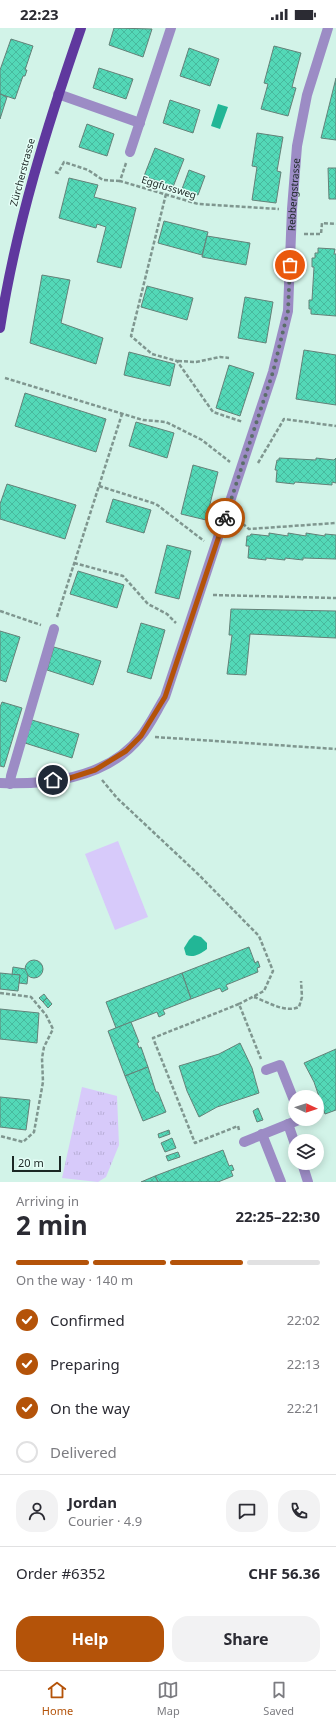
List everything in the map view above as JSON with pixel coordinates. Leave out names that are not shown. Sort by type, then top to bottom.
[{"type":"main road","name":"Zürcherstrasse","points":[[0,328],[17,236],[33,174],[58,94],[81,28]]},
{"type":"street","points":[[130,152],[171,28]]},
{"type":"street","name":"Rebbergstrasse","points":[[5,784],[25,784],[67,779],[95,770],[126,751],[141,736],[165,697],[273,372],[288,311],[292,209],[297,146],[306,95],[328,28]]},
{"type":"street","points":[[58,94],[140,123]]},
{"type":"street","points":[[5,784],[11,776],[54,629]]},
{"type":"street","points":[[266,1070],[280,1065],[290,1090]]},
{"type":"street","points":[[244,1142],[288,1124]]},
{"type":"street","points":[[262,1134],[281,1182]]},
{"type":"street","points":[[304,1170],[308,1182]]},
{"type":"path","points":[[120,181],[130,152]]},
{"type":"path","name":"Eggfussweg","points":[[55,172],[58,173],[64,162],[88,170],[103,180],[120,181],[198,204],[292,209]]},
{"type":"path","points":[[166,194],[131,336],[152,354],[177,361],[196,362],[220,357],[229,358]]},
{"type":"path","points":[[303,227],[302,234],[321,234],[322,223],[336,224]]},
{"type":"path","points":[[177,361],[213,412],[255,426]]},
{"type":"path","points":[[5,378],[143,420],[166,422],[202,440],[240,469],[253,472],[284,419],[336,426]]},
{"type":"path","points":[[0,611],[54,629],[122,414]]},
{"type":"path","points":[[99,486],[156,504],[214,549]]},
{"type":"path","points":[[227,512],[249,529],[336,523]]},
{"type":"path","points":[[74,563],[123,576],[148,604],[167,614],[186,632]]},
{"type":"path","points":[[199,594],[336,598]]},
{"type":"path","points":[[141,736],[336,749]]},
{"type":"path","points":[[95,770],[116,798],[198,874],[259,936],[273,972],[264,991],[254,997],[153,1038],[195,1143],[227,1131]]},
{"type":"path","points":[[254,997],[286,1009],[299,1007],[302,997],[301,981]]},
{"type":"path","points":[[0,993],[31,997],[46,1015],[53,1029],[44,1047],[42,1058],[43,1082],[34,1132],[23,1142],[0,1136]]},
{"type":"path","points":[[239,1004],[266,1070]]},
{"type":"green space","points":[[118,841],[148,917],[115,930],[85,854]]},
{"type":"green space","points":[[82,1087],[117,1096],[119,1145],[106,1177],[98,1182],[62,1178]]},
{"type":"shaded area","points":[[218,104],[228,107],[220,129],[211,126]]},
{"type":"shaded area","points":[[194,935],[201,937],[207,943],[207,949],[194,956],[189,956],[186,955],[184,948]]},
{"type":"building","points":[[114,28],[152,29],[143,57],[109,45]]},
{"type":"building","points":[[11,39],[33,46],[25,70],[27,70],[25,76],[23,76],[15,99],[0,94],[0,70]]},
{"type":"building","points":[[274,46],[301,53],[292,87],[296,88],[288,116],[261,109],[268,84],[264,83]]},
{"type":"building","points":[[189,48],[219,59],[210,86],[180,76]]},
{"type":"building","points":[[99,68],[133,79],[126,99],[93,88]]},
{"type":"building","points":[[336,78],[336,140],[321,138]]},
{"type":"building","points":[[0,94],[7,97],[0,119]]},
{"type":"building","points":[[170,100],[200,110],[193,133],[163,123]]},
{"type":"building","points":[[87,124],[114,134],[107,156],[79,147]]},
{"type":"building","points":[[257,133],[283,137],[277,171],[281,172],[276,203],[252,200],[257,167],[252,166]]},
{"type":"building","points":[[155,148],[184,159],[173,187],[144,176]]},
{"type":"building","points":[[328,168],[336,168],[336,199],[329,199]]},
{"type":"building","points":[[189,170],[205,176],[198,195],[182,189]]},
{"type":"building","points":[[69,178],[98,185],[94,197],[136,208],[121,268],[97,262],[106,227],[97,224],[96,228],[59,218]]},
{"type":"building","points":[[164,221],[208,232],[202,255],[158,243]]},
{"type":"building","points":[[207,236],[250,243],[246,265],[202,257]]},
{"type":"building","points":[[318,248],[335,249],[336,316],[311,314],[311,309],[309,309],[309,300],[312,300],[314,267],[312,267],[312,258],[315,258],[315,253],[318,253]]},
{"type":"building","points":[[42,275],[70,280],[61,323],[103,338],[96,364],[30,343]]},
{"type":"building","points":[[147,286],[193,298],[187,320],[141,307]]},
{"type":"building","points":[[245,297],[273,302],[266,343],[238,338]]},
{"type":"building","points":[[304,350],[336,355],[336,405],[296,399]]},
{"type":"building","points":[[129,352],[175,364],[170,386],[124,375]]},
{"type":"building","points":[[229,365],[254,373],[240,416],[216,408]]},
{"type":"building","points":[[25,393],[106,419],[96,452],[15,426]]},
{"type":"building","points":[[136,422],[174,433],[167,458],[129,446]]},
{"type":"building","points":[[279,458],[316,460],[316,458],[334,460],[336,458],[336,483],[332,482],[332,485],[276,482],[277,470],[275,470],[277,460],[279,460]]},
{"type":"building","points":[[193,465],[218,472],[206,520],[181,514]]},
{"type":"building","points":[[7,484],[76,505],[65,539],[0,519],[0,504]]},
{"type":"building","points":[[113,499],[151,510],[144,533],[106,522]]},
{"type":"building","points":[[269,533],[288,536],[288,533],[306,536],[306,533],[325,536],[325,534],[336,535],[336,559],[303,558],[303,560],[285,558],[285,560],[266,558],[266,560],[248,558],[249,546],[246,546],[247,536],[250,536],[251,534],[269,536]]},
{"type":"building","points":[[167,545],[191,551],[179,599],[155,593]]},
{"type":"building","points":[[78,571],[124,585],[117,608],[70,594]]},
{"type":"building","points":[[231,609],[336,611],[336,638],[250,634],[246,675],[227,674],[232,635],[229,635]]},
{"type":"building","points":[[141,623],[165,630],[151,679],[127,672]]},
{"type":"building","points":[[0,631],[20,637],[6,682],[0,680]]},
{"type":"building","points":[[54,647],[101,661],[93,685],[47,670]]},
{"type":"building","points":[[2,702],[22,708],[4,767],[0,766],[0,707]]},
{"type":"building","points":[[32,720],[79,734],[72,758],[25,743]]},
{"type":"building","points":[[249,947],[255,963],[258,961],[260,967],[257,968],[258,972],[226,985],[228,989],[222,992],[220,988],[191,999],[182,973]]},
{"type":"building","points":[[34,960],[40,963],[43,969],[40,975],[34,978],[28,975],[25,969],[28,963]]},
{"type":"building","points":[[13,967],[25,969],[28,975],[27,984],[19,983],[20,975],[12,975]]},
{"type":"building","points":[[0,973],[20,975],[18,991],[0,989]]},
{"type":"building","points":[[182,973],[191,999],[163,1010],[165,1014],[159,1017],[157,1012],[116,1028],[106,1002]]},
{"type":"building","points":[[44,994],[47,998],[43,1002],[39,998]]},
{"type":"building","points":[[47,998],[52,1004],[48,1008],[43,1002]]},
{"type":"building","points":[[0,1009],[39,1013],[37,1043],[0,1039]]},
{"type":"building","points":[[131,1022],[139,1042],[137,1043],[139,1048],[141,1047],[148,1067],[125,1076],[108,1031]]},
{"type":"building","points":[[240,1043],[252,1068],[259,1093],[217,1107],[199,1117],[187,1091],[179,1066],[219,1054]]},
{"type":"building","points":[[336,1049],[336,1110],[325,1114],[324,1090],[317,1090],[304,1063]]},
{"type":"building","points":[[148,1067],[156,1092],[158,1092],[166,1112],[143,1121],[125,1076]]},
{"type":"building","points":[[0,1097],[30,1100],[26,1130],[0,1127]]},
{"type":"building","points":[[258,1108],[263,1120],[257,1122],[253,1111]]},
{"type":"building","points":[[169,1130],[170,1134],[159,1138],[158,1134]]},
{"type":"building","points":[[172,1138],[176,1148],[165,1152],[161,1143]]},
{"type":"building","points":[[223,1150],[229,1166],[232,1165],[234,1170],[231,1171],[233,1176],[218,1182],[158,1182],[155,1176]]},
{"type":"building","points":[[178,1152],[180,1157],[168,1161],[166,1156]]},
{"type":"building","points":[[155,1176],[158,1182],[141,1182]]},
{"type":"way so far","points":[[225,518],[273,372],[288,311],[290,265]]},
{"type":"route","points":[[53,780],[67,779],[95,770],[126,751],[141,736],[165,697],[225,518]]}]
